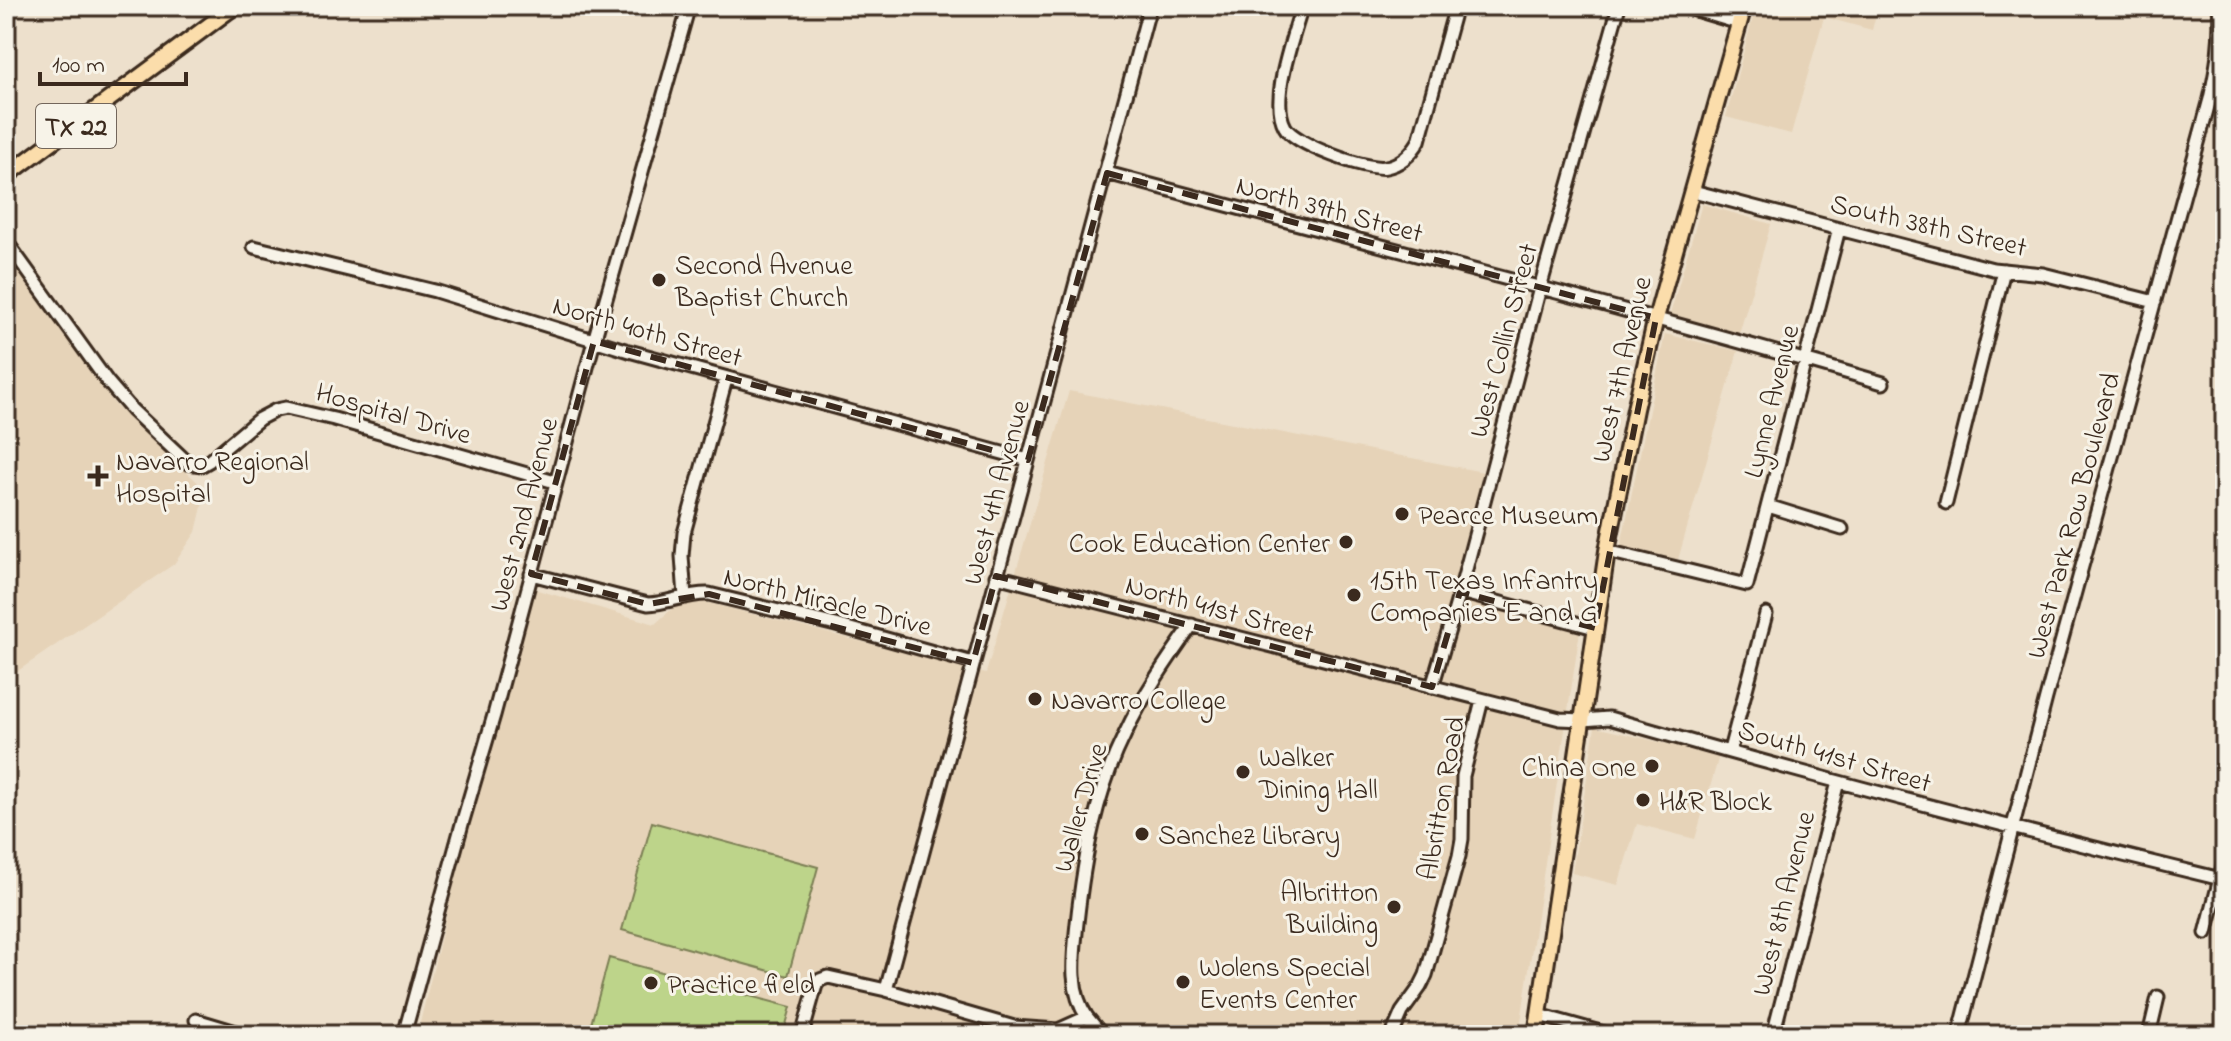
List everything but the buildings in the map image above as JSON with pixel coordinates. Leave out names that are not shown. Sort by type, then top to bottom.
[{"type":"main road","name":"TX 22","points":[[6,176],[235,6]]},
{"type":"main road","name":"West 7th Avenue","points":[[1536,1035],[1607,551],[1635,409],[1656,318],[1744,6]]},
{"type":"street","name":"West 2nd Avenue","points":[[404,1035],[689,6]]},
{"type":"street","name":"West 4th Avenue","points":[[886,990],[1150,6]]},
{"type":"street","points":[[1302,6],[1283,76],[1279,105],[1284,126],[1316,148],[1367,166],[1388,167],[1406,157],[1419,141],[1456,6]]},
{"type":"street","name":"West Collin Street","points":[[1432,687],[1619,6]]},
{"type":"street","points":[[1682,6],[1739,23]]},
{"type":"street","name":"West Park Row Boulevard","points":[[1959,1035],[2012,828],[2210,99],[2219,59],[2219,6]]},
{"type":"street","name":"North 39th Street","points":[[1107,173],[1656,318],[1883,383]]},
{"type":"street","name":"South 38th Street","points":[[1693,191],[1979,266],[2043,274],[2155,302]]},
{"type":"street","name":"Lynne Avenue","points":[[1607,551],[1747,585],[1839,229]]},
{"type":"street","name":"Hospital Drive","points":[[6,241],[107,381],[132,410],[188,463],[202,465],[259,419],[286,408],[555,482]]},
{"type":"street","name":"North 40th Street","points":[[254,247],[435,291],[726,379],[1028,460]]},
{"type":"street","points":[[1946,503],[2004,270]]},
{"type":"street","points":[[685,597],[684,533],[726,379]]},
{"type":"street","points":[[1768,506],[1842,529]]},
{"type":"street","name":"North Miracle Drive","points":[[531,574],[648,604],[700,593],[723,597],[973,663]]},
{"type":"street","name":"North 41st Street","points":[[996,576],[1432,687]]},
{"type":"street","points":[[1460,592],[1595,628]]},
{"type":"street","points":[[1730,750],[1766,614]]},
{"type":"street","name":"Waller Drive","points":[[1087,1017],[1075,984],[1073,964],[1089,842],[1110,769],[1125,734],[1156,677],[1192,625]]},
{"type":"street","name":"South 41st Street","points":[[1432,687],[1560,719],[1609,718],[2012,828],[2222,879]]},
{"type":"street","name":"Albritton Road","points":[[1392,1035],[1402,1012],[1426,975],[1459,856],[1463,776],[1482,700]]},
{"type":"street","name":"West 8th Avenue","points":[[1773,1035],[1838,782]]},
{"type":"street","points":[[2206,933],[2225,859]]},
{"type":"street","points":[[802,1035],[816,985],[828,977],[1026,1028],[1058,1030],[1087,1017],[1102,1035]]},
{"type":"street","points":[[2149,1035],[2158,997]]},
{"type":"street","points":[[1539,1015],[1611,1035]]},
{"type":"street","points":[[196,1020],[246,1035]]},
{"type":"highlighted area","points":[[1107,173],[1656,318],[1595,628],[1460,592],[1432,687],[996,576],[973,663],[709,594],[648,604],[531,574],[594,341],[1028,460]]},
{"type":"shaded area","points":[[1756,6],[1878,6],[1872,30],[1824,17],[1791,134],[1726,117]]},
{"type":"shaded area","points":[[1702,204],[1771,224],[1738,338],[1669,318]]},
{"type":"shaded area","name":"Navarro Regional Hospital","points":[[6,255],[116,406],[206,490],[196,532],[174,564],[6,679]]},
{"type":"shaded area","points":[[1665,334],[1738,351],[1677,563],[1626,551],[1621,545]]},
{"type":"shaded area","name":"Navarro College","points":[[1069,391],[1483,472],[1452,590],[1581,624],[1519,1035],[417,1035],[527,587],[655,624],[685,597],[986,673]]},
{"type":"shaded area","points":[[1595,727],[1719,756],[1695,839],[1637,824],[1618,885],[1572,873]]},
{"type":"green space","points":[[652,822],[818,867],[788,976],[622,930]]},
{"type":"green space","name":"Practice field","points":[[609,958],[791,1007],[783,1035],[588,1035]]},
{"type":"place","name":"Second Avenue Baptist Church","points":[[659,280]]},
{"type":"place","name":"Navarro Regional Hospital","points":[[98,476]]},
{"type":"place","name":"Pearce Museum","points":[[1402,514]]},
{"type":"place","name":"Cook Education Center","points":[[1346,542]]},
{"type":"place","name":"15th Texas Infantry Companies E and G","points":[[1354,595]]},
{"type":"place","name":"Navarro College","points":[[1035,699]]},
{"type":"place","name":"China One","points":[[1652,766]]},
{"type":"place","name":"Walker Dining Hall","points":[[1243,772]]},
{"type":"place","name":"H&R Block","points":[[1643,800]]},
{"type":"place","name":"Sanchez Library","points":[[1142,834]]},
{"type":"place","name":"Albritton Building","points":[[1394,907]]},
{"type":"place","name":"Wolens Special Events Center","points":[[1183,982]]},
{"type":"place","name":"Practice field","points":[[651,983]]}]
